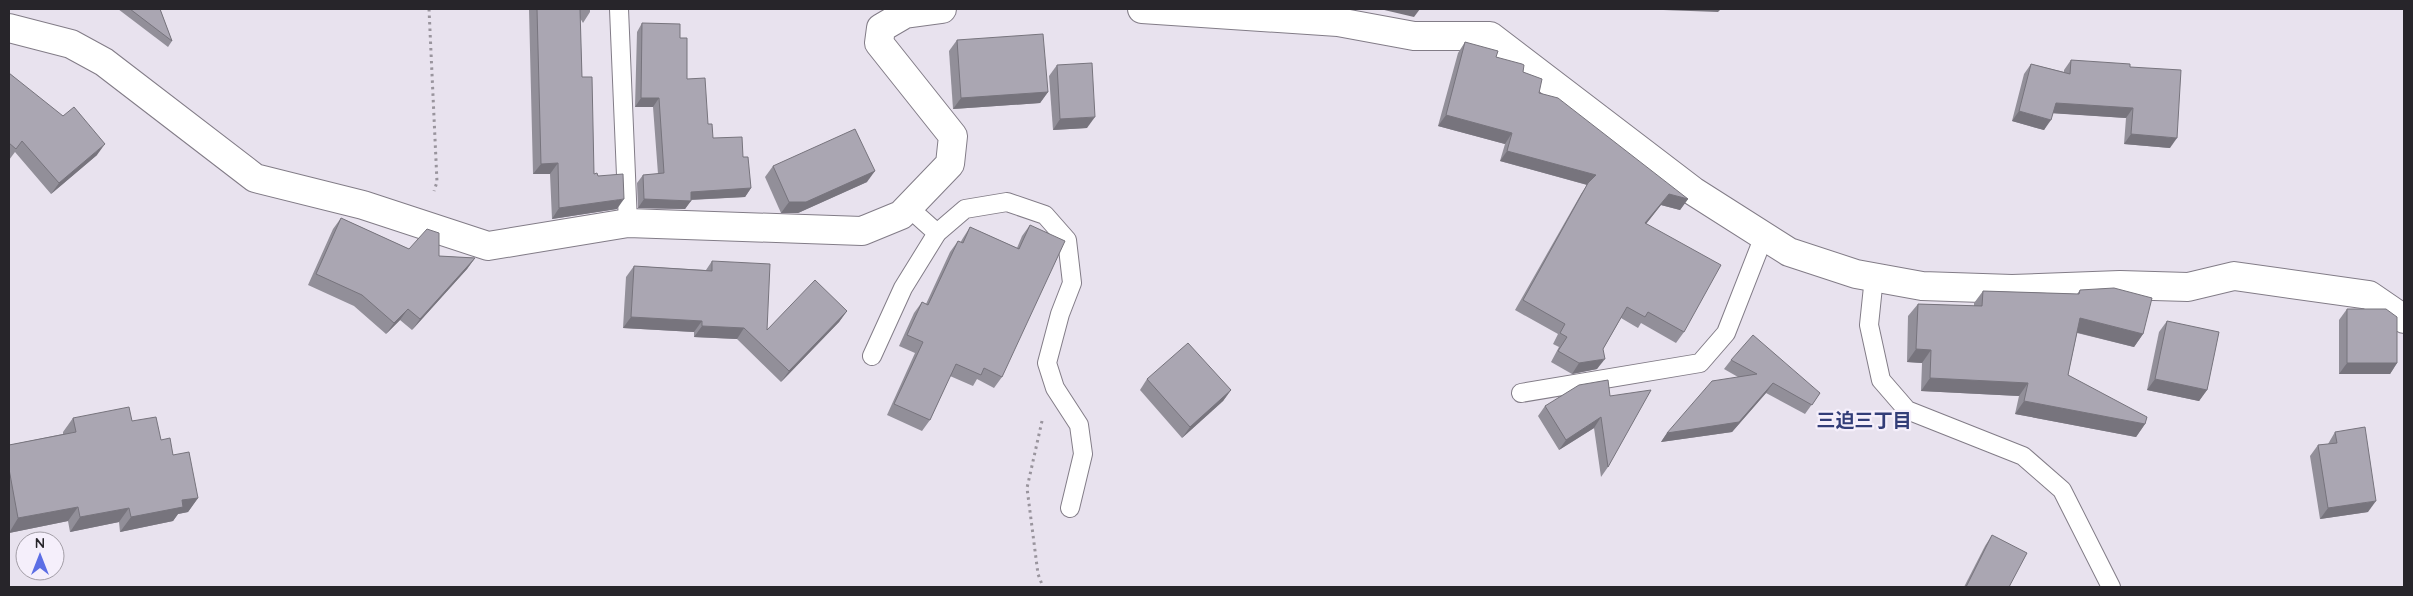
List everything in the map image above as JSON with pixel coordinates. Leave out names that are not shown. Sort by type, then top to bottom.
[{"type":"street","points":[[9,28],[71,44],[104,62],[256,178],[363,205],[488,246],[628,223],[862,231],[901,215],[950,164],[953,136],[879,43],[881,28],[905,14],[942,9]]},
{"type":"street","points":[[1142,9],[1338,22],[1414,36],[1490,36],[1692,191],[1789,252],[1856,274],[1922,286],[2012,289],[2120,285],[2188,287],[2234,276],[2370,295],[2404,319]]},
{"type":"lane","points":[[619,9],[628,223]]},
{"type":"lane","points":[[872,356],[904,288],[937,233],[965,209],[1007,202],[1044,216],[1067,240],[1072,283],[1060,314],[1047,363],[1055,388],[1079,424],[1083,454],[1070,508]]},
{"type":"lane","points":[[908,207],[937,233]]},
{"type":"lane","points":[[1521,393],[1700,363],[1726,333],[1764,236]]},
{"type":"lane","points":[[1874,278],[1869,325],[1881,380],[1907,410],[2023,456],[2062,490],[2111,587]]},
{"type":"path","points":[[423,225],[437,182],[429,9]]},
{"type":"path","points":[[1043,587],[1038,574],[1027,488],[1038,430],[1055,388]]},
{"type":"building","points":[[130,9],[160,9],[172,41]]},
{"type":"building","points":[[537,9],[580,9],[582,77],[592,77],[594,174],[597,173],[598,176],[623,174],[624,199],[559,208],[558,163],[541,164]]},
{"type":"building","points":[[642,23],[680,24],[680,38],[687,38],[687,79],[705,78],[708,124],[712,124],[713,138],[742,137],[743,157],[748,157],[751,188],[691,192],[691,201],[644,199],[643,175],[664,173],[659,98],[641,98]]},
{"type":"building","points":[[1043,34],[1048,92],[961,98],[957,40]]},
{"type":"building","points":[[1465,42],[1498,51],[1496,57],[1524,65],[1523,72],[1542,79],[1539,93],[1558,98],[1688,199],[1669,194],[1645,223],[1721,265],[1684,332],[1648,312],[1645,317],[1627,307],[1603,349],[1605,359],[1579,363],[1558,351],[1567,337],[1560,333],[1565,324],[1523,300],[1588,183],[1596,175],[1507,151],[1512,133],[1446,115]]},
{"type":"building","points":[[2071,60],[2130,64],[2130,67],[2181,70],[2177,138],[2131,134],[2133,108],[2056,103],[2051,120],[2019,111],[2031,64],[2070,74]]},
{"type":"building","points":[[1092,63],[1095,117],[1060,119],[1057,65]]},
{"type":"building","points":[[9,73],[63,116],[74,107],[105,144],[59,183],[22,141],[16,149],[9,143]]},
{"type":"building","points":[[855,129],[875,171],[806,202],[789,202],[773,166]]},
{"type":"building","points":[[341,218],[409,249],[427,229],[439,233],[439,256],[475,258],[420,319],[408,309],[394,323],[362,295],[316,274]]},
{"type":"building","points":[[1030,225],[1065,241],[1002,377],[984,368],[981,375],[956,364],[930,420],[894,404],[923,342],[907,335],[922,302],[928,305],[958,241],[963,243],[970,227],[1019,249]]},
{"type":"building","points":[[712,261],[770,264],[767,330],[815,280],[847,311],[789,371],[744,328],[702,326],[702,321],[631,317],[634,266],[712,271]]},
{"type":"building","points":[[2114,288],[2152,298],[2143,334],[2080,318],[2068,375],[2147,417],[2145,424],[2024,401],[2028,383],[1930,378],[1931,350],[1916,349],[1918,304],[1982,306],[1983,291],[2079,294],[2080,290]]},
{"type":"building","points":[[2347,309],[2386,309],[2397,317],[2397,363],[2347,363]]},
{"type":"building","points":[[2167,321],[2219,332],[2207,390],[2155,379]]},
{"type":"building","points":[[1753,335],[1820,393],[1812,405],[1773,383],[1739,422],[1667,433],[1712,381],[1757,374],[1731,360]]},
{"type":"building","points":[[1188,343],[1231,390],[1190,427],[1147,379]]},
{"type":"building","points":[[1608,380],[1610,396],[1651,390],[1608,467],[1601,417],[1566,440],[1545,406],[1579,385]]},
{"type":"building","points":[[129,407],[132,421],[156,417],[161,440],[170,438],[173,455],[189,452],[198,498],[182,500],[183,507],[131,517],[129,508],[80,517],[78,507],[18,518],[9,469],[9,445],[76,432],[73,418]]},
{"type":"building","points":[[2365,427],[2376,501],[2328,508],[2318,445],[2337,443],[2335,432]]},
{"type":"building","points":[[1992,535],[2027,553],[2009,587],[1966,587]]},
{"type":"district","name":"三迫三丁目","points":[[1864,420]]}]
